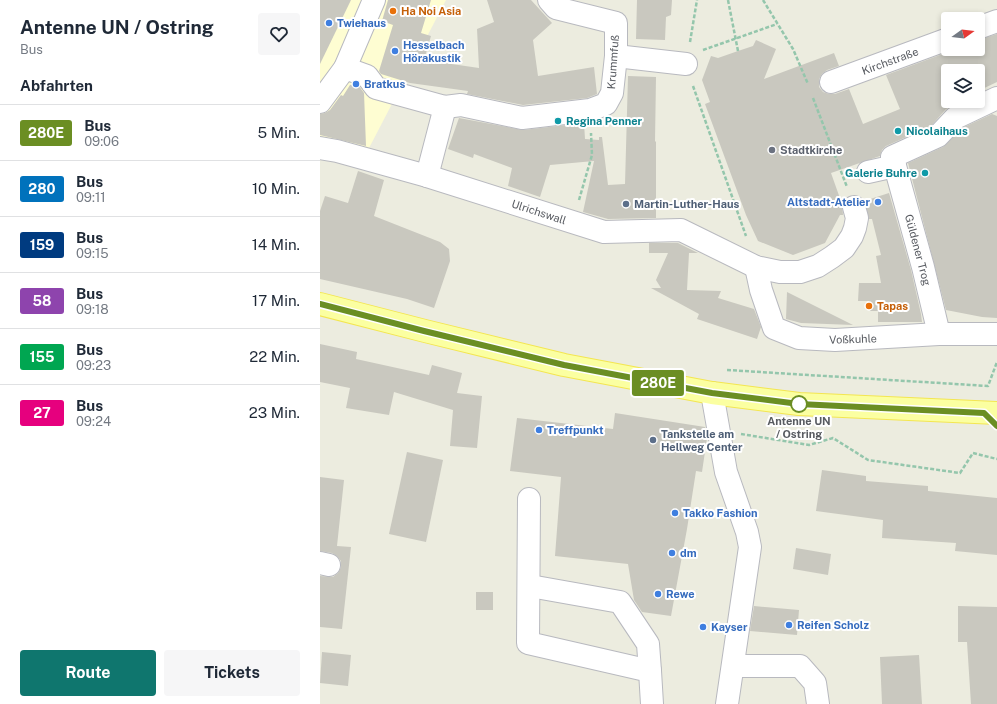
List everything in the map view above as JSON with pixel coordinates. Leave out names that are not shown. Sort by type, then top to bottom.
[{"type":"main road","points":[[320,304],[564,365],[712,393],[799,404],[993,418]]},
{"type":"street","points":[[320,102],[345,68],[374,0]]},
{"type":"street","name":"Krummfuß","points":[[345,68],[367,76],[376,88],[445,107],[461,105],[522,118],[590,110],[606,104],[612,93],[616,56],[616,23],[556,8],[549,0]]},
{"type":"street","points":[[985,25],[997,21]]},
{"type":"street","name":"Kirchstraße","points":[[831,82],[941,42]]},
{"type":"street","points":[[616,56],[686,64]]},
{"type":"street","points":[[868,172],[895,166],[892,157],[938,136],[955,118],[997,98]]},
{"type":"street","points":[[427,176],[445,107]]},
{"type":"street","name":"Ulrichswall","points":[[320,148],[337,151],[427,176],[604,232],[682,230],[756,267],[780,272],[800,272],[818,266],[844,248],[852,236],[855,228],[856,218],[854,207]]},
{"type":"street","name":"Güldener Trog","points":[[895,166],[923,267],[939,334]]},
{"type":"street","name":"Voßkuhle","points":[[756,267],[761,290],[774,328],[799,338],[835,340],[939,334],[997,334]]},
{"type":"street","points":[[712,393],[726,472],[747,532],[750,547],[727,704]]},
{"type":"street","points":[[529,499],[530,586],[528,643],[650,671]]},
{"type":"street","points":[[530,586],[620,602],[648,644],[652,704]]},
{"type":"street","points":[[733,666],[800,666],[815,683],[818,704]]},
{"type":"path","points":[[697,0],[686,64],[756,267]]},
{"type":"path","points":[[728,0],[738,51]]},
{"type":"path","points":[[763,0],[794,49],[810,90]]},
{"type":"path","points":[[686,64],[704,49],[777,24]]},
{"type":"path","points":[[813,98],[854,207]]},
{"type":"path","points":[[572,222],[592,155],[590,110]]},
{"type":"path","points":[[725,370],[988,386],[997,362]]},
{"type":"path","points":[[718,430],[809,445],[833,438],[868,460],[960,473],[973,453],[997,459]]},
{"type":"shaded area","points":[[320,0],[446,0],[368,150],[320,141]]},
{"type":"building","points":[[320,0],[351,0],[320,64]]},
{"type":"building","points":[[388,0],[431,0],[421,33],[431,36],[424,60],[479,68],[477,29],[494,22],[487,0],[531,0],[552,23],[533,40],[538,76],[594,67],[597,94],[587,98],[523,105],[467,94],[468,91],[410,83],[381,74],[379,71],[393,25],[382,21]]},
{"type":"building","points":[[637,0],[672,0],[671,15],[666,17],[665,40],[636,39]]},
{"type":"building","points":[[997,34],[997,82],[985,88],[985,64],[941,64],[941,108],[948,108],[931,126],[886,146],[882,150],[880,156],[831,173],[842,204],[843,215],[840,215],[825,243],[793,255],[758,241],[746,215],[705,104],[710,102],[702,80],[711,56],[718,58],[753,46],[756,40],[776,49],[764,79],[834,53],[839,66],[827,70],[822,74],[819,79],[819,87],[823,92],[829,94],[835,94],[849,89],[863,124],[900,109],[886,75],[941,55],[941,56],[985,56],[985,38]]},
{"type":"building","points":[[628,76],[656,77],[656,218],[608,219],[583,212],[594,161],[550,165],[540,197],[508,186],[512,168],[474,154],[473,158],[448,149],[459,118],[523,130],[584,123],[585,139],[599,140],[599,137],[602,137],[608,185],[625,184]]},
{"type":"building","points":[[354,84],[359,86],[364,93],[366,146],[320,135],[320,114],[330,110],[341,95],[343,96],[350,85]]},
{"type":"building","points":[[992,114],[997,116],[997,318],[982,317],[946,310],[908,163],[943,147],[962,128]]},
{"type":"building","points":[[358,171],[384,180],[374,216],[440,242],[449,249],[450,261],[434,308],[407,299],[320,279],[320,211],[325,196],[348,203]]},
{"type":"building","points":[[889,193],[911,270],[922,322],[878,322],[878,311],[870,311],[869,301],[858,301],[859,283],[881,283],[876,256],[881,255],[872,219],[869,219],[864,201]]},
{"type":"building","points":[[649,243],[678,243],[698,253],[689,253],[687,290],[721,291],[718,298],[754,309],[761,327],[757,339],[697,319],[699,314],[651,288],[661,288],[656,280],[668,253],[649,253]]},
{"type":"building","points":[[787,292],[853,325],[801,323],[786,319]]},
{"type":"building","points":[[320,344],[357,352],[356,359],[429,375],[432,365],[462,373],[457,393],[482,396],[477,448],[450,446],[453,410],[394,392],[389,415],[346,408],[350,388],[320,382]]},
{"type":"building","points":[[615,413],[705,427],[707,438],[702,472],[696,471],[671,616],[642,612],[634,600],[628,564],[555,556],[561,477],[510,471],[517,418],[613,429]]},
{"type":"building","points":[[407,452],[443,460],[426,542],[389,534]]},
{"type":"building","points":[[822,470],[866,476],[866,481],[928,486],[928,491],[997,498],[997,555],[955,551],[956,543],[882,538],[883,520],[816,511]]},
{"type":"building","points":[[320,477],[344,480],[337,546],[351,547],[342,629],[320,627],[320,576],[333,577],[338,573],[341,567],[341,561],[332,553],[320,551]]},
{"type":"building","points":[[796,548],[831,554],[828,575],[793,569]]},
{"type":"building","points":[[476,592],[493,592],[493,610],[476,610]]},
{"type":"building","points":[[754,606],[799,610],[797,635],[750,631]]},
{"type":"building","points":[[958,606],[997,607],[997,704],[971,704],[967,642],[958,642]]},
{"type":"building","points":[[322,652],[351,655],[348,686],[320,683]]},
{"type":"building","points":[[919,655],[922,704],[882,704],[880,657]]},
{"type":"bus line","name":"280E","points":[[320,304],[564,365],[712,393],[799,404],[984,413],[997,426]]},
{"type":"place","name":"Ha Noi Asia","points":[[393,11]]},
{"type":"place","name":"Twiehaus","points":[[329,23]]},
{"type":"place","name":"Hesselbach Hörakustik","points":[[395,51]]},
{"type":"place","name":"Bratkus","points":[[356,84]]},
{"type":"place","name":"Regina Penner","points":[[558,121]]},
{"type":"place","name":"Nicolaihaus","points":[[898,131]]},
{"type":"place","name":"Stadtkirche","points":[[772,150]]},
{"type":"place","name":"Galerie Buhre","points":[[925,173]]},
{"type":"place","name":"Altstadt-Atelier","points":[[878,202]]},
{"type":"place","name":"Martin-Luther-Haus","points":[[626,204]]},
{"type":"place","name":"Tapas","points":[[869,306]]},
{"type":"place","name":"Antenne UN / Ostring","points":[[799,404]]},
{"type":"place","name":"Treffpunkt","points":[[539,430]]},
{"type":"place","name":"Tankstelle am Hellweg Center","points":[[653,440]]},
{"type":"place","name":"Takko Fashion","points":[[675,513]]},
{"type":"place","name":"dm","points":[[672,553]]},
{"type":"place","name":"Rewe","points":[[658,594]]},
{"type":"place","name":"Reifen Scholz","points":[[789,625]]},
{"type":"place","name":"Kayser","points":[[703,627]]}]
